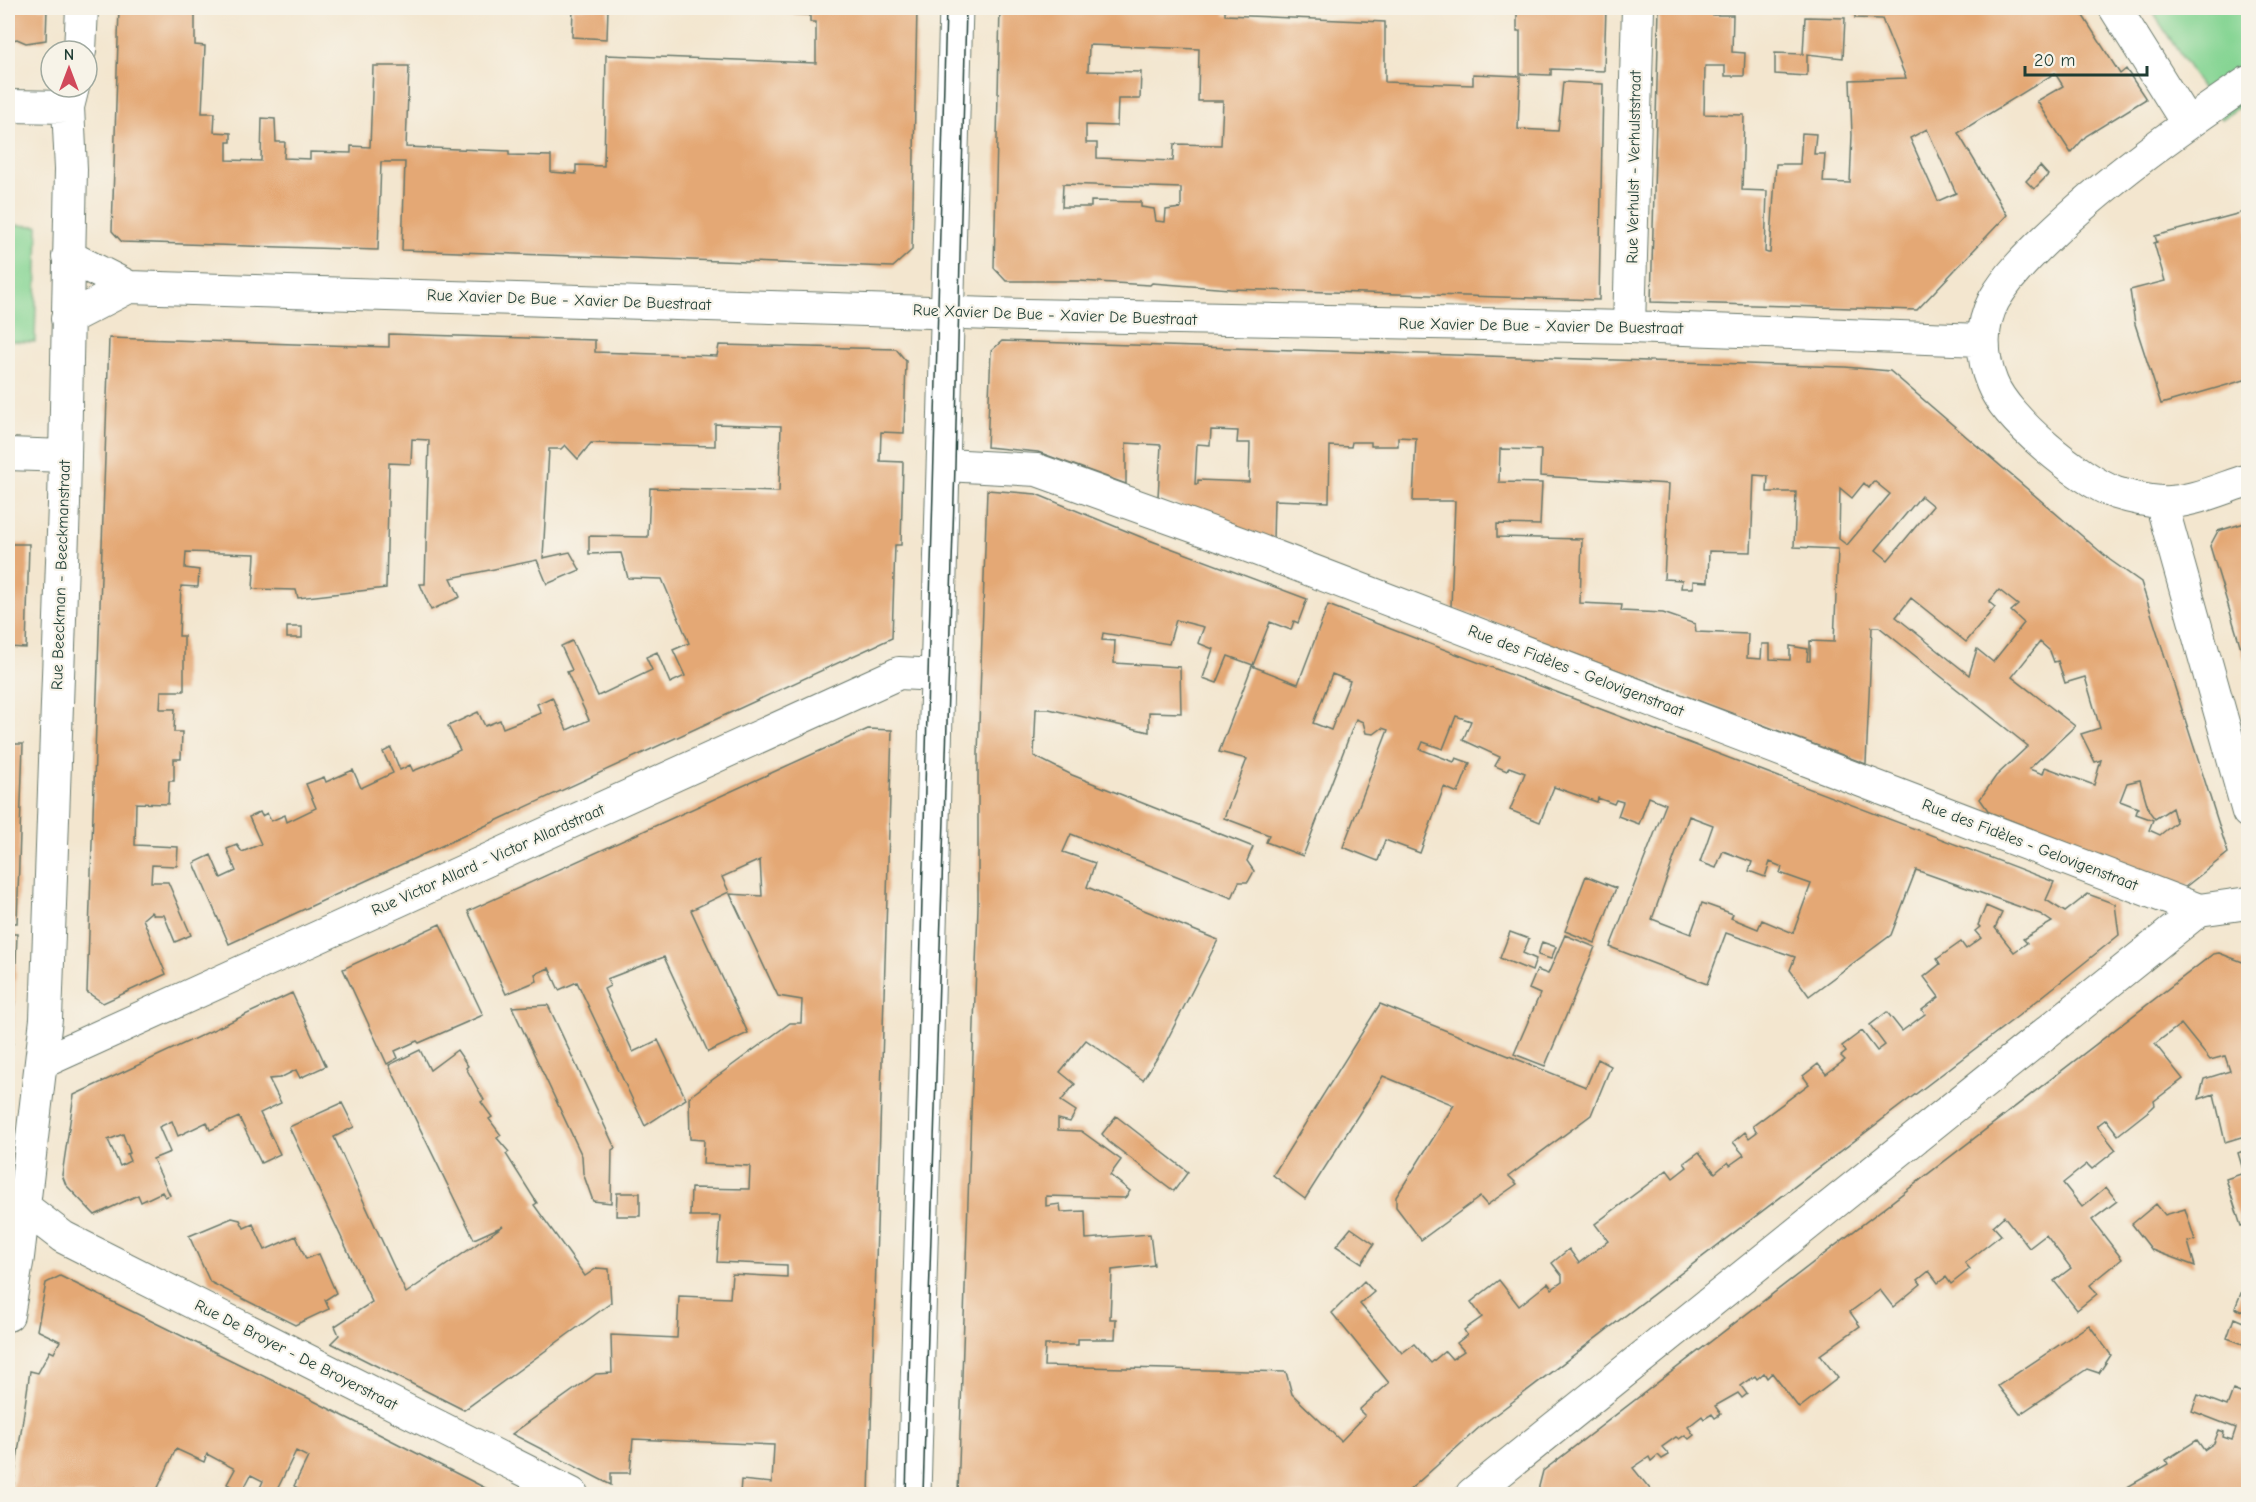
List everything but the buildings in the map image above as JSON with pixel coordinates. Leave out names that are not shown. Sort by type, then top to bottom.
[{"type":"main road","points":[[914,1494],[945,465],[956,8]]},
{"type":"street","points":[[81,39],[82,8]]},
{"type":"street","name":"Rue Verhulst - Verhulststraat","points":[[1629,327],[1638,8]]},
{"type":"street","points":[[2115,8],[2187,123]]},
{"type":"street","points":[[2248,82],[2187,123],[2074,212],[2021,263],[1994,301],[1981,340],[1992,384],[2017,419],[2067,465],[2115,492],[2161,502],[2196,496],[2248,480]]},
{"type":"street","points":[[8,106],[57,99]]},
{"type":"street","name":"Rue Beeckman - Beeckmanstraat","points":[[8,1315],[16,1201],[41,1063],[46,1019],[65,456],[71,99]]},
{"type":"street","name":"Rue Xavier De Bue - Xavier De Buestraat","points":[[68,256],[129,287],[949,312],[1629,327],[1981,340]]},
{"type":"street","name":"Rue Xavier De Bue - Xavier De Buestraat","points":[[67,319],[129,287]]},
{"type":"street","points":[[8,454],[65,456]]},
{"type":"street","name":"Rue des Fidèles - Gelovigenstraat","points":[[945,465],[1037,470],[1251,548],[2199,910]]},
{"type":"street","points":[[2161,502],[2248,812]]},
{"type":"street","name":"Rue Victor Allard - Victor Allardstraat","points":[[41,1063],[899,673],[938,675]]},
{"type":"street","points":[[1478,1492],[2199,910],[2248,903]]},
{"type":"street","name":"Rue De Broyer - De Broyerstraat","points":[[16,1201],[63,1237],[572,1494]]},
{"type":"green space","points":[[2150,8],[2248,8],[2248,101],[2222,119]]},
{"type":"green space","points":[[8,225],[38,226],[35,342],[8,341]]},
{"type":"tram line","points":[[906,1494],[946,8]]},
{"type":"tram line","points":[[923,1494],[955,466],[966,8]]}]
